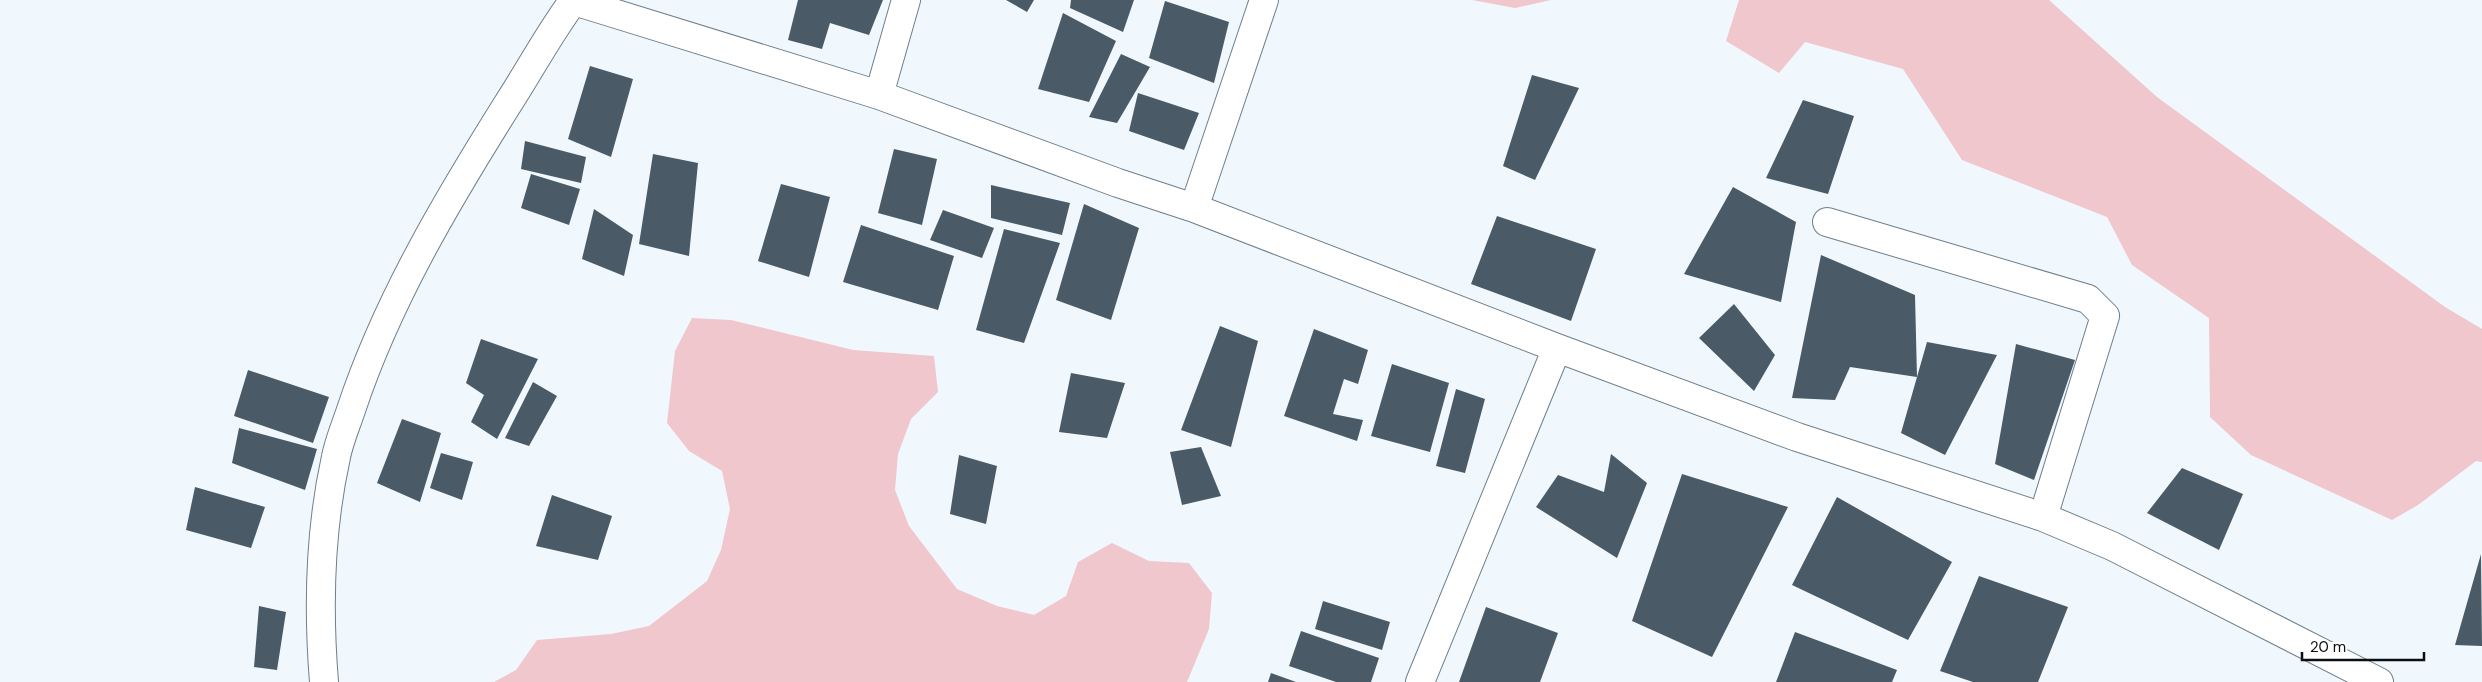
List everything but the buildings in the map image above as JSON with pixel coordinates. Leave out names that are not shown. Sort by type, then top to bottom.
[{"type":"street","points":[[324,682],[320,636],[324,536],[336,456],[360,383],[384,322],[435,227],[486,139],[573,0],[878,95],[1118,183],[1194,208],[1557,348],[1797,437],[2043,517],[2112,546],[2379,682]]},
{"type":"street","points":[[878,95],[906,0]]},
{"type":"street","points":[[1194,208],[1264,0]]},
{"type":"street","points":[[1827,222],[2088,299],[2105,316],[2043,517]]},
{"type":"street","points":[[1420,682],[1557,348]]},
{"type":"shaded area","points":[[1472,0],[1551,0],[1515,8]]},
{"type":"shaded area","points":[[1739,0],[2049,0],[2157,97],[2445,307],[2482,329],[2482,462],[2476,461],[2418,505],[2392,520],[2251,455],[2210,417],[2209,318],[2132,265],[2107,217],[1962,160],[1903,69],[1805,42],[1779,73],[1726,41]]},
{"type":"shaded area","points":[[692,318],[731,320],[853,350],[934,356],[938,392],[911,419],[898,454],[895,490],[909,526],[957,589],[997,606],[1034,615],[1066,596],[1078,562],[1112,543],[1149,561],[1189,563],[1212,593],[1209,629],[1187,682],[494,682],[516,670],[537,640],[611,634],[649,626],[707,581],[721,550],[730,509],[722,471],[689,451],[667,423],[675,351]]}]
